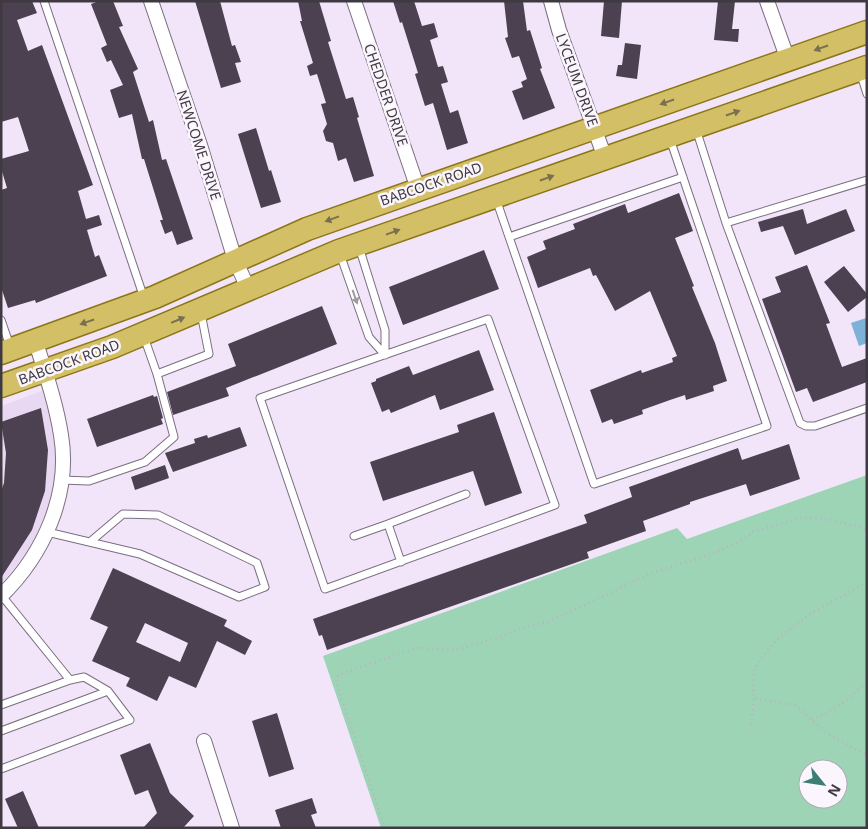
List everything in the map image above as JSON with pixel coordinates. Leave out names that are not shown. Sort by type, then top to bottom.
[{"type":"main road","name":"BABCOCK ROAD","points":[[6,351],[145,300],[306,229],[867,32]]},
{"type":"main road","name":"BABCOCK ROAD","points":[[1,386],[144,334],[200,311],[248,288],[349,248],[863,68]]},
{"type":"street","name":"NEWCOME DRIVE","points":[[152,1],[200,144],[235,260],[248,288]]},
{"type":"street","name":"CHEDDER DRIVE","points":[[354,1],[418,189]]},
{"type":"street","name":"LYCEUM DRIVE","points":[[552,1],[559,30],[605,158]]},
{"type":"street","points":[[767,1],[788,60]]},
{"type":"street","points":[[1,596],[28,566],[47,532],[54,514],[61,480],[62,436],[45,370],[35,340]]},
{"type":"street","points":[[204,741],[232,828]]},
{"type":"lane","points":[[44,1],[145,300]]},
{"type":"lane","points":[[863,68],[867,94]]},
{"type":"lane","points":[[695,127],[726,223],[800,423],[806,426],[815,426],[867,408]]},
{"type":"lane","points":[[495,196],[594,484],[767,426],[669,136]]},
{"type":"lane","points":[[509,237],[683,177]]},
{"type":"lane","points":[[726,223],[867,180]]},
{"type":"lane","points":[[349,248],[369,338],[385,355]]},
{"type":"lane","points":[[349,248],[385,330],[385,355]]},
{"type":"lane","points":[[157,374],[209,354],[200,311]]},
{"type":"lane","points":[[488,319],[556,505],[325,589],[260,398],[385,355],[488,319]]},
{"type":"lane","points":[[1,320],[6,351]]},
{"type":"lane","points":[[61,480],[89,481],[145,462],[174,437],[144,334]]},
{"type":"lane","points":[[354,536],[466,494]]},
{"type":"lane","points":[[47,532],[140,554],[239,597],[265,587],[257,563],[158,515],[123,514],[90,542]]},
{"type":"lane","points":[[388,524],[401,562]]},
{"type":"lane","points":[[1,596],[70,680]]},
{"type":"lane","points":[[1,705],[70,680],[84,677],[108,691],[130,720],[1,770]]},
{"type":"lane","points":[[1,731],[108,691]]},
{"type":"path","points":[[385,828],[336,682],[338,675],[418,648],[454,650],[498,638],[520,628],[548,622],[652,573],[717,552],[748,537],[752,532],[804,517],[827,519],[867,529]]},
{"type":"path","points":[[751,726],[754,698],[754,667],[775,641],[810,614],[867,582]]},
{"type":"path","points":[[812,720],[829,713],[866,684]]},
{"type":"path","points":[[754,698],[796,705],[827,733],[856,750],[867,754]]},
{"type":"shaded area","points":[[42,391],[55,422],[60,451],[56,476],[47,509],[31,548],[1,584],[1,406]]},
{"type":"green space","points":[[867,475],[867,828],[381,828],[323,656],[677,528],[687,539]]},
{"type":"water","points":[[866,318],[867,343],[859,346],[851,323]]},
{"type":"building","points":[[1,1],[32,1],[37,13],[17,20],[28,51],[42,45],[93,185],[78,191],[86,219],[99,215],[102,225],[87,230],[95,257],[99,255],[107,276],[36,303],[35,300],[8,308],[1,287],[1,190],[7,188],[1,168],[1,159],[29,151],[18,117],[1,122]]},
{"type":"building","points":[[99,1],[113,1],[123,26],[119,27],[138,69],[133,72],[149,122],[153,120],[162,160],[166,159],[193,239],[177,245],[172,231],[165,234],[160,220],[163,220],[144,159],[142,159],[132,114],[119,118],[110,90],[123,85],[111,60],[107,62],[101,48],[107,45],[91,4]]},
{"type":"building","points":[[195,1],[220,1],[232,46],[235,45],[241,62],[235,63],[241,82],[221,88]]},
{"type":"building","points":[[298,1],[319,1],[331,41],[328,42],[346,99],[353,97],[359,117],[357,118],[374,176],[354,182],[346,158],[338,161],[333,143],[326,141],[323,131],[327,124],[321,104],[326,103],[317,74],[310,76],[307,66],[313,63],[300,21],[302,21]]},
{"type":"building","points":[[393,1],[414,1],[422,26],[434,23],[438,37],[430,40],[438,67],[443,66],[448,82],[441,84],[450,113],[458,110],[468,143],[447,150],[433,103],[425,106],[415,74],[418,73],[402,22],[400,23]]},
{"type":"building","points":[[504,1],[523,1],[527,31],[530,30],[542,68],[540,69],[555,108],[523,120],[512,91],[523,87],[521,82],[527,79],[519,56],[512,58],[505,38],[508,37]]},
{"type":"building","points":[[604,1],[622,1],[619,38],[601,36]]},
{"type":"building","points":[[718,1],[735,1],[732,29],[739,29],[738,42],[714,40]]},
{"type":"building","points":[[625,43],[641,45],[637,79],[616,76],[618,65],[622,65]]},
{"type":"building","points":[[256,128],[281,202],[261,208],[238,134]]},
{"type":"building","points":[[679,193],[693,231],[675,238],[694,286],[692,287],[715,343],[727,381],[713,386],[714,391],[686,400],[685,395],[642,410],[643,414],[614,424],[612,419],[602,423],[590,390],[641,370],[642,373],[673,362],[672,358],[677,356],[650,291],[615,311],[596,275],[593,276],[590,268],[538,288],[527,257],[546,249],[543,241],[575,229],[573,224],[625,204],[628,213]]},
{"type":"building","points":[[803,209],[807,224],[846,209],[855,231],[795,255],[783,226],[761,232],[758,222]]},
{"type":"building","points":[[484,250],[499,289],[403,325],[389,287]]},
{"type":"building","points":[[807,265],[830,323],[826,324],[842,367],[867,358],[867,382],[813,402],[807,388],[796,392],[762,299],[781,292],[775,277]]},
{"type":"building","points":[[844,266],[867,294],[867,297],[848,312],[824,282]]},
{"type":"building","points":[[322,306],[337,344],[226,388],[229,396],[173,415],[167,392],[236,366],[228,344]]},
{"type":"building","points":[[479,350],[494,390],[440,410],[435,395],[391,413],[389,409],[382,412],[371,383],[376,381],[376,379],[409,366],[413,375]]},
{"type":"building","points":[[153,395],[154,397],[157,396],[163,424],[97,447],[87,419]]},
{"type":"building","points":[[41,408],[48,450],[45,491],[32,530],[1,578],[1,491],[4,483],[6,453],[1,422]]},
{"type":"building","points":[[494,412],[522,493],[485,506],[473,471],[383,501],[370,462],[459,432],[457,425]]},
{"type":"building","points":[[240,427],[247,446],[173,472],[165,453],[195,443],[194,439],[207,435],[208,438]]},
{"type":"building","points":[[789,444],[800,479],[750,496],[746,484],[690,502],[690,504],[643,521],[646,531],[587,552],[589,558],[327,650],[322,635],[319,636],[313,619],[587,523],[584,515],[632,497],[629,487],[738,448],[742,460]]},
{"type":"building","points":[[165,465],[169,478],[135,490],[131,477]]},
{"type":"building","points":[[113,568],[227,620],[224,626],[252,641],[245,655],[217,641],[196,688],[169,676],[157,701],[126,686],[130,678],[92,661],[108,627],[90,619]],"holes":[[[145,623],[188,643],[180,662],[136,642]]]},
{"type":"building","points":[[277,713],[294,769],[269,777],[252,721]]},
{"type":"building","points":[[150,743],[170,793],[194,816],[183,828],[143,828],[157,813],[148,790],[135,795],[120,755]]},
{"type":"building","points":[[23,791],[39,828],[18,828],[5,799]]},
{"type":"building","points":[[312,798],[317,813],[311,815],[316,828],[281,828],[275,810]]}]
